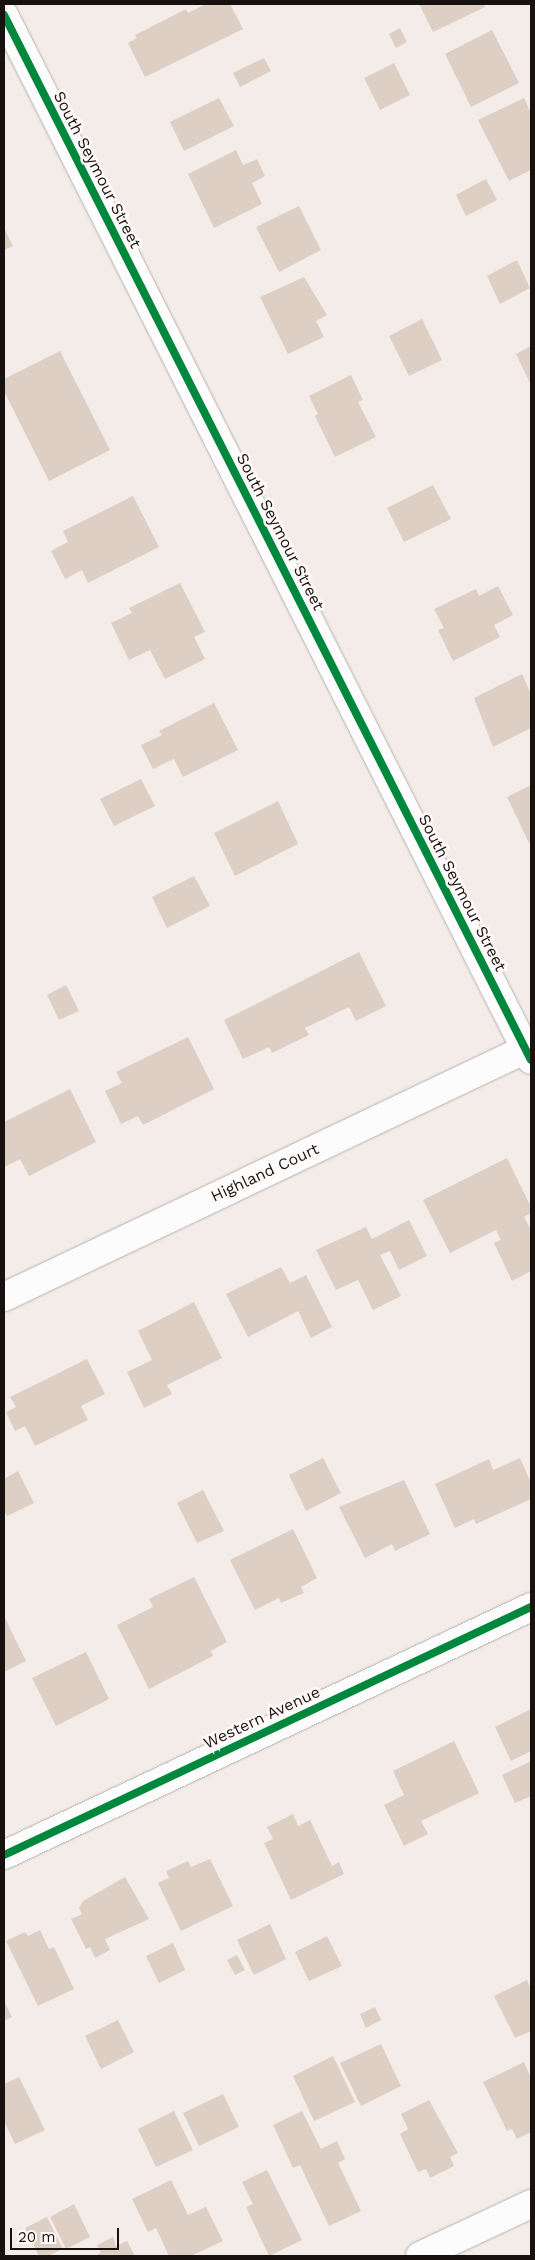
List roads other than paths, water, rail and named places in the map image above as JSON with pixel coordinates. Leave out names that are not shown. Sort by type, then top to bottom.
[{"type":"street","name":"South Seymour Street","points":[[4,15],[528,1055]]},
{"type":"street","name":"Highland Court","points":[[4,1297],[528,1055]]},
{"type":"street","name":"Western Avenue","points":[[4,1855],[531,1606]]},
{"type":"street","points":[[420,2256],[531,2204]]}]
